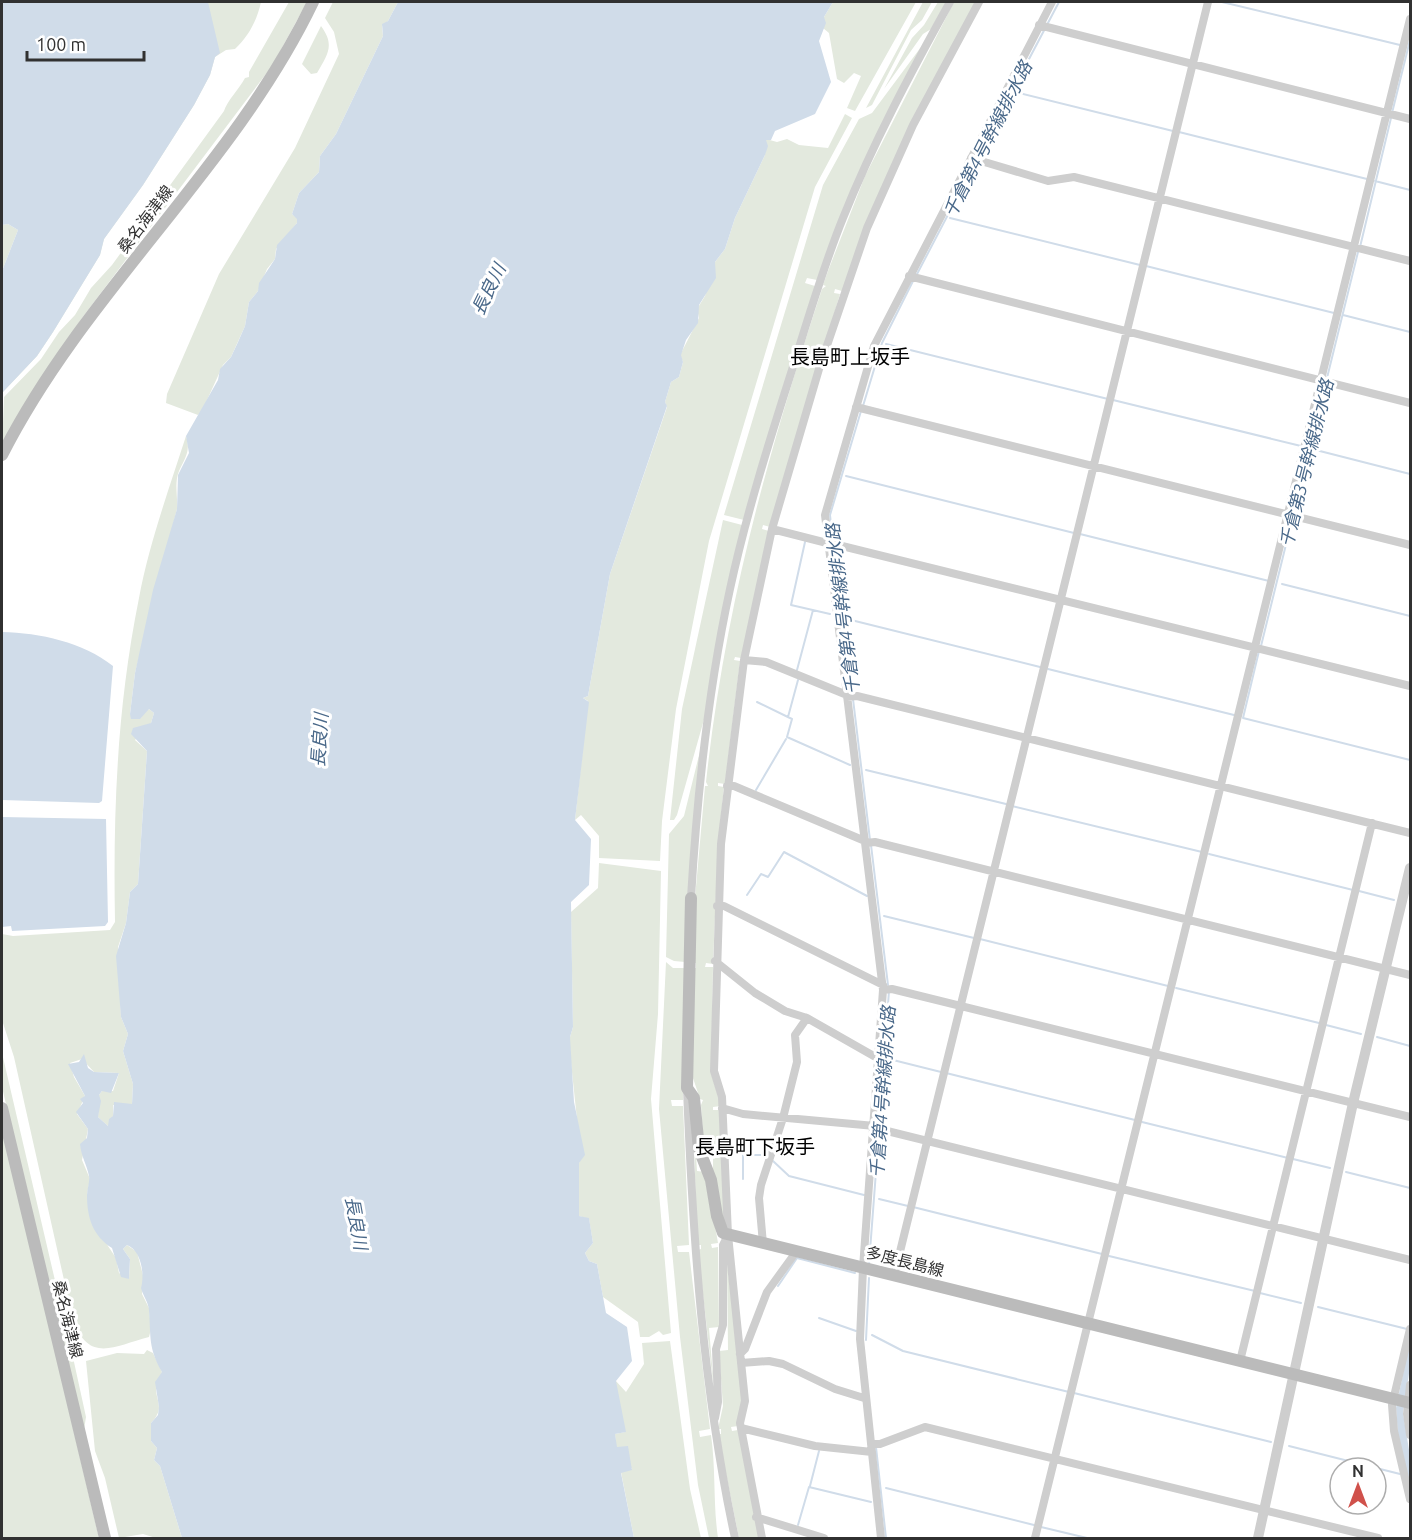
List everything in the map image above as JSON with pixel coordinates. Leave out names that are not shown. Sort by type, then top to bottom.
[{"type":"main road","name":"桑名海津線","points":[[2,455],[22,414],[62,354],[254,102],[313,2]]},
{"type":"main road","points":[[691,898],[687,1088],[694,1098],[699,1149],[711,1180],[720,1229],[728,1235]]},
{"type":"main road","name":"桑名海津線","points":[[2,1108],[105,1539]]},
{"type":"main road","name":"多度長島線","points":[[728,1235],[1403,1401]]},
{"type":"street","points":[[691,898],[701,783],[718,653],[730,589],[763,468],[798,348],[842,219],[889,115],[950,2]]},
{"type":"street","points":[[762,1539],[756,1517],[741,1428],[745,1401],[728,1235],[722,1108],[714,1071],[717,906],[727,786],[744,660],[772,529],[826,347],[867,228],[913,125],[979,2]]},
{"type":"street","points":[[881,1539],[874,1446],[864,1398],[860,1339],[863,1268],[877,1127],[879,1059],[886,988],[826,510],[860,408],[874,345],[913,278],[1043,27],[1052,2]]},
{"type":"street","points":[[894,1276],[1208,2]]},
{"type":"street","points":[[1035,1539],[1391,114],[1410,19]]},
{"type":"street","points":[[1043,27],[1410,119]]},
{"type":"street","points":[[974,160],[1048,181],[1074,177],[1410,261]]},
{"type":"street","points":[[913,278],[1410,403]]},
{"type":"street","points":[[860,408],[1410,545]]},
{"type":"street","points":[[772,529],[1410,686]]},
{"type":"street","points":[[744,660],[766,662],[850,696],[1410,833]]},
{"type":"street","points":[[727,786],[734,786],[868,842],[1410,975]]},
{"type":"street","points":[[1240,1361],[1372,823]]},
{"type":"street","points":[[1258,1539],[1353,1103],[1410,868]]},
{"type":"street","points":[[717,906],[724,906],[886,988],[1410,1117]]},
{"type":"street","points":[[716,961],[755,993],[785,1011],[807,1018],[879,1059]]},
{"type":"street","points":[[763,1244],[760,1185],[783,1118],[797,1062],[794,1040],[807,1018]]},
{"type":"street","points":[[687,1088],[695,1268],[721,1475],[735,1539]]},
{"type":"street","points":[[722,1108],[743,1114],[877,1127],[1410,1260]]},
{"type":"street","points":[[714,1424],[718,1402],[716,1349],[723,1325],[723,1245],[728,1235]]},
{"type":"street","points":[[741,1359],[767,1292],[796,1252]]},
{"type":"street","points":[[1410,1329],[1403,1401],[1410,1434]]},
{"type":"street","points":[[741,1359],[783,1364],[835,1389],[864,1398]]},
{"type":"street","points":[[1410,1385],[1394,1431],[1410,1499]]},
{"type":"street","points":[[741,1428],[815,1446],[874,1446],[925,1427],[1378,1539]]},
{"type":"street","points":[[756,1517],[824,1539]]},
{"type":"shaded area","points":[[204,2],[261,2],[255,21],[244,39],[235,49],[226,50],[215,57],[210,75],[194,105],[143,185],[104,239],[100,255],[53,332],[37,356],[2,393]]},
{"type":"shaded area","points":[[289,2],[307,2],[272,66],[82,318],[52,363],[2,449],[4,397],[41,359],[59,332],[75,315],[91,288],[112,265],[224,111],[245,78],[249,77],[249,72]]},
{"type":"shaded area","points":[[333,2],[398,2],[388,21],[382,26],[383,36],[336,134],[320,156],[319,172],[299,193],[292,214],[298,219],[297,223],[276,249],[275,259],[267,269],[258,291],[249,302],[245,326],[231,357],[223,365],[198,415],[166,403],[167,394],[219,274],[295,148],[339,54],[334,32],[325,18]]},
{"type":"shaded area","points":[[833,2],[916,2],[855,111],[847,108],[861,76],[854,73],[844,83],[837,79],[829,33],[823,28],[824,17]]},
{"type":"shaded area","points":[[923,2],[932,2],[922,20],[911,30],[872,105],[866,108]]},
{"type":"shaded area","points":[[938,2],[946,2],[931,29],[923,34],[884,89],[912,38],[924,25]]},
{"type":"shaded area","points":[[954,2],[976,2],[911,124],[842,291],[835,289],[834,293],[840,294],[770,527],[763,525],[762,529],[769,531],[741,658],[735,657],[734,660],[740,661],[725,784],[718,783],[718,786],[724,787],[718,844],[713,964],[706,963],[705,967],[713,967],[711,1073],[721,1106],[713,1107],[713,1110],[721,1110],[725,1228],[713,1171],[713,1149],[704,1149],[701,1105],[703,1100],[700,1099],[691,1072],[693,968],[696,968],[696,963],[693,963],[695,898],[705,786],[708,786],[706,782],[724,655],[736,594],[766,474],[822,289],[826,286],[823,285],[865,176]]},
{"type":"shaded area","points":[[321,26],[328,39],[328,50],[317,73],[311,74],[302,64]]},
{"type":"shaded area","points":[[921,47],[817,280],[807,278],[805,283],[815,286],[744,520],[724,515],[823,185],[859,119],[872,113]]},
{"type":"shaded area","points":[[845,114],[852,118],[815,187],[709,541],[676,709],[662,821],[660,861],[599,858],[599,836],[581,815],[575,820],[588,701],[583,698],[588,696],[610,574],[667,407],[665,402],[671,382],[679,377],[683,362],[680,355],[699,318],[697,309],[705,296],[715,262],[725,249],[735,218],[765,155],[766,139],[777,142],[787,139],[799,145],[828,148]]},
{"type":"shaded area","points":[[8,224],[18,230],[2,271],[2,225]]},
{"type":"shaded area","points":[[186,436],[188,450],[177,480],[177,509],[135,673],[130,714],[141,718],[142,713],[149,709],[154,713],[151,723],[135,740],[147,751],[138,884],[130,892],[126,923],[118,947],[121,1017],[128,1034],[123,1051],[133,1084],[132,1104],[113,1105],[113,1116],[109,1127],[98,1117],[99,1095],[102,1091],[113,1091],[119,1073],[94,1072],[82,1059],[70,1063],[74,1077],[85,1096],[77,1114],[88,1129],[82,1160],[90,1179],[87,1194],[108,1246],[116,1258],[119,1273],[129,1279],[130,1259],[123,1249],[127,1245],[137,1252],[144,1279],[142,1294],[149,1308],[151,1329],[149,1337],[104,1348],[95,1347],[87,1342],[79,1334],[73,1320],[14,1057],[2,1020],[2,934],[13,936],[110,930],[115,922],[116,799],[126,679],[148,557]]},
{"type":"shaded area","points":[[723,520],[742,525],[705,716],[677,815],[674,820],[670,820],[682,709]]},
{"type":"shaded area","points":[[703,739],[685,962],[674,961],[666,957],[669,834],[684,816]]},
{"type":"shaded area","points":[[599,863],[661,871],[658,1014],[651,1099],[671,1333],[663,1335],[659,1331],[649,1337],[640,1337],[638,1322],[603,1297],[597,1264],[589,1261],[585,1253],[593,1243],[589,1219],[579,1216],[581,1157],[570,1053],[570,1037],[573,1027],[571,912],[598,888]]},
{"type":"shaded area","points":[[666,962],[673,968],[685,968],[683,1100],[671,1100],[672,1106],[683,1106],[689,1245],[677,1246],[678,1252],[689,1252],[710,1429],[699,1431],[700,1437],[711,1435],[718,1538],[709,1538],[698,1485],[680,1337],[659,1109]]},
{"type":"shaded area","points":[[2,1053],[86,1417],[83,1436],[2,1087]]},
{"type":"shaded area","points":[[693,1105],[697,1171],[706,1172],[718,1243],[711,1244],[712,1248],[718,1247],[719,1327],[709,1328],[715,1400],[698,1250],[701,1249],[701,1245],[697,1245]]},
{"type":"shaded area","points":[[2,1127],[99,1538],[2,1538]]},
{"type":"shaded area","points":[[727,1262],[743,1402],[738,1426],[731,1427],[732,1431],[738,1430],[760,1538],[739,1538],[718,1434],[721,1434],[721,1429],[718,1429],[723,1406],[719,1351],[728,1350]]},
{"type":"shaded area","points":[[670,1341],[690,1489],[701,1538],[634,1538],[621,1472],[632,1469],[616,1447],[615,1434],[625,1432],[615,1380],[626,1392],[644,1364],[642,1343]]},
{"type":"shaded area","points":[[147,1350],[153,1353],[162,1372],[156,1385],[158,1413],[151,1423],[151,1441],[157,1448],[154,1460],[160,1466],[182,1538],[156,1538],[143,1534],[119,1538],[105,1478],[95,1451],[86,1361],[117,1353],[144,1354]]},
{"type":"water","points":[[2,2],[208,2],[220,53],[215,57],[210,75],[194,105],[143,185],[104,239],[100,255],[53,332],[37,356],[2,393],[2,271],[18,230],[8,224],[2,225]]},
{"type":"water","name":"長良川","points":[[398,2],[833,2],[824,17],[826,23],[819,41],[831,82],[815,114],[775,131],[771,140],[766,140],[768,146],[765,155],[735,218],[725,249],[715,262],[716,278],[699,305],[698,323],[686,340],[681,355],[683,362],[679,377],[671,382],[665,402],[667,406],[610,574],[588,696],[583,698],[589,702],[575,820],[591,839],[589,885],[571,902],[573,1027],[570,1037],[574,1102],[585,1155],[579,1163],[579,1216],[589,1218],[593,1243],[585,1253],[589,1261],[597,1264],[606,1313],[627,1327],[632,1361],[616,1381],[626,1432],[615,1434],[617,1447],[628,1446],[632,1470],[621,1473],[634,1538],[182,1538],[160,1466],[154,1460],[157,1448],[151,1441],[151,1423],[158,1415],[159,1407],[155,1382],[162,1372],[152,1349],[149,1308],[141,1288],[141,1263],[136,1252],[127,1245],[123,1249],[130,1259],[129,1279],[121,1277],[112,1248],[100,1238],[92,1226],[88,1211],[89,1176],[80,1144],[87,1138],[88,1129],[76,1112],[83,1103],[80,1099],[85,1096],[68,1064],[79,1062],[84,1054],[88,1068],[94,1072],[119,1073],[111,1093],[102,1091],[99,1095],[101,1101],[98,1117],[108,1126],[109,1119],[113,1116],[114,1102],[132,1104],[133,1084],[123,1051],[128,1034],[121,1017],[116,956],[126,923],[130,892],[138,884],[147,751],[131,734],[133,728],[151,723],[154,713],[149,709],[140,719],[131,719],[130,714],[135,673],[153,590],[177,509],[178,475],[189,453],[186,436],[218,380],[220,369],[231,357],[245,326],[249,302],[258,291],[259,283],[275,259],[277,245],[297,223],[297,219],[292,214],[299,193],[319,172],[320,156],[336,134],[383,36],[382,24],[388,21]]},
{"type":"water","points":[[2,632],[31,634],[60,640],[88,651],[113,666],[102,801],[99,803],[2,800]]},
{"type":"water","points":[[2,817],[106,819],[108,922],[105,926],[12,931],[11,926],[2,927]]},
{"type":"water","points":[[1410,1340],[1410,1367],[1403,1413],[1410,1456],[1410,1485],[1398,1435],[1396,1408]]},
{"type":"waterway","name":"千倉第4号幹線排水路","points":[[978,156],[1059,2]]},
{"type":"waterway","points":[[1222,2],[1400,45]]},
{"type":"waterway","name":"千倉第3号幹線排水路","points":[[1392,113],[1410,40]]},
{"type":"waterway","points":[[1015,92],[1173,131]]},
{"type":"waterway","name":"千倉第3号幹線排水路","points":[[1360,247],[1391,118]]},
{"type":"waterway","points":[[1179,132],[1367,179]]},
{"type":"waterway","name":"千倉第4号幹線排水路","points":[[916,276],[976,161]]},
{"type":"waterway","points":[[1375,181],[1410,190]]},
{"type":"waterway","points":[[950,218],[1140,265]]},
{"type":"waterway","name":"千倉第3号幹線排水路","points":[[1261,646],[1358,252]]},
{"type":"waterway","points":[[1146,266],[1334,313]]},
{"type":"waterway","name":"千倉第4号幹線排水路","points":[[863,406],[882,343],[913,281]]},
{"type":"waterway","points":[[1343,315],[1410,332]]},
{"type":"waterway","points":[[886,344],[1108,399]]},
{"type":"waterway","points":[[1113,400],[1301,446]]},
{"type":"waterway","name":"千倉第4号幹線排水路","points":[[833,542],[830,515],[861,411]]},
{"type":"waterway","points":[[1308,448],[1410,474]]},
{"type":"waterway","points":[[846,476],[1074,533]]},
{"type":"waterway","points":[[1080,534],[1269,581]]},
{"type":"waterway","points":[[805,542],[791,605],[830,614]]},
{"type":"waterway","name":"千倉第4号幹線排水路","points":[[834,547],[852,694]]},
{"type":"waterway","points":[[1282,584],[1410,616]]},
{"type":"waterway","points":[[797,670],[813,610]]},
{"type":"waterway","points":[[847,619],[1040,667]]},
{"type":"waterway","name":"千倉第3号幹線排水路","points":[[1259,651],[1243,718],[1410,760]]},
{"type":"waterway","points":[[1048,669],[1234,715]]},
{"type":"waterway","points":[[788,717],[798,680]]},
{"type":"waterway","name":"千倉第4号幹線排水路","points":[[853,699],[870,840]]},
{"type":"waterway","points":[[757,702],[792,719],[787,737],[850,765]]},
{"type":"waterway","points":[[756,790],[786,739]]},
{"type":"waterway","points":[[866,770],[1006,804]]},
{"type":"waterway","points":[[1012,806],[1202,852]]},
{"type":"waterway","name":"千倉第4号幹線排水路","points":[[871,845],[888,985]]},
{"type":"waterway","points":[[747,895],[761,874],[768,877],[784,852],[867,896]]},
{"type":"waterway","points":[[1209,854],[1353,890]]},
{"type":"waterway","points":[[1359,891],[1394,900]]},
{"type":"waterway","points":[[884,916],[974,938]]},
{"type":"waterway","points":[[980,939],[1168,986]]},
{"type":"waterway","points":[[1176,988],[1319,1023]]},
{"type":"waterway","name":"千倉第4号幹線排水路","points":[[879,1126],[889,991]]},
{"type":"waterway","points":[[1326,1025],[1361,1034]]},
{"type":"waterway","points":[[1377,1037],[1410,1046]]},
{"type":"waterway","points":[[889,1059],[941,1072]]},
{"type":"waterway","points":[[946,1073],[1135,1120]]},
{"type":"waterway","points":[[1142,1122],[1288,1158]]},
{"type":"waterway","name":"千倉第4号幹線排水路","points":[[869,1264],[879,1132]]},
{"type":"waterway","points":[[743,1179],[743,1155],[769,1155]]},
{"type":"waterway","points":[[1293,1159],[1330,1168]]},
{"type":"waterway","points":[[773,1161],[789,1176],[864,1195]]},
{"type":"waterway","points":[[1346,1172],[1410,1188]]},
{"type":"waterway","points":[[879,1199],[908,1206]]},
{"type":"waterway","points":[[913,1207],[1102,1254]]},
{"type":"waterway","points":[[1109,1256],[1255,1291]]},
{"type":"waterway","points":[[778,1286],[797,1258],[855,1273]]},
{"type":"waterway","name":"千倉第4号幹線排水路","points":[[866,1340],[869,1278]]},
{"type":"waterway","points":[[1260,1293],[1301,1303]]},
{"type":"waterway","points":[[1318,1307],[1407,1329]]},
{"type":"waterway","points":[[819,1318],[856,1331]]},
{"type":"waterway","points":[[872,1335],[903,1351],[1069,1392]]},
{"type":"waterway","points":[[1074,1393],[1271,1442]]},
{"type":"waterway","points":[[1289,1446],[1400,1474]]},
{"type":"waterway","name":"千倉第4号幹線排水路","points":[[876,1447],[886,1538]]},
{"type":"waterway","points":[[810,1486],[819,1451]]},
{"type":"waterway","points":[[798,1525],[809,1487],[871,1502]]},
{"type":"waterway","points":[[886,1488],[1034,1525]]},
{"type":"waterway","points":[[1041,1527],[1087,1538]]},
{"type":"district","name":"長島町上坂手","points":[[850,356]]},
{"type":"district","name":"長島町下坂手","points":[[755,1146]]}]
